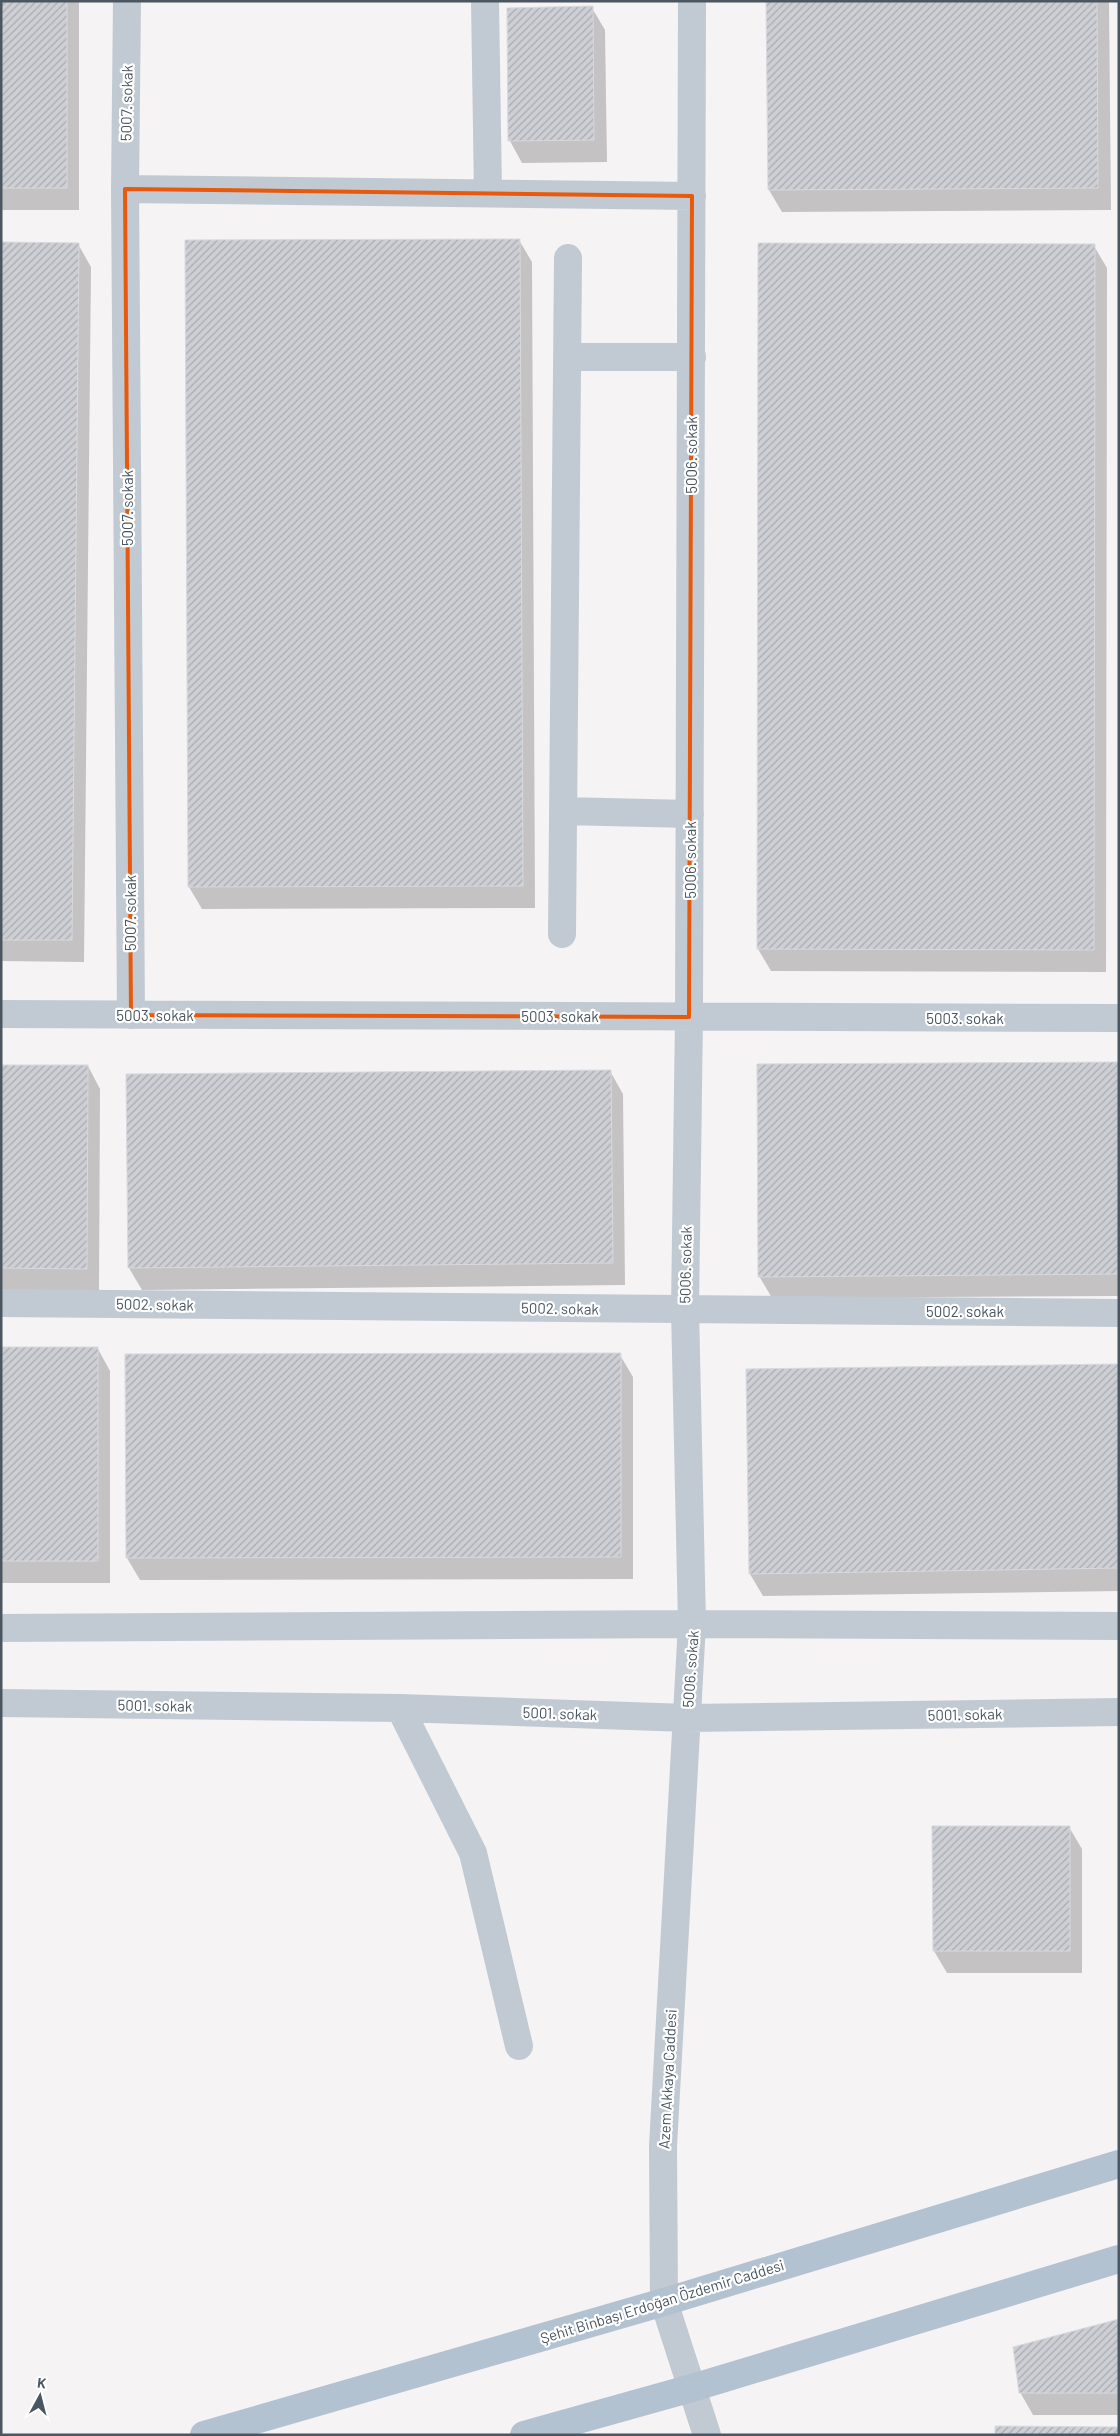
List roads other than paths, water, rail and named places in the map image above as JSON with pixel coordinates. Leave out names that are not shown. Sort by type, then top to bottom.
[{"type":"main road","name":"Şehit Binbaşı Erdoğan Özdemir Caddesi","points":[[204,2435],[664,2302],[1119,2164]]},
{"type":"main road","points":[[524,2435],[692,2388],[1119,2259]]},
{"type":"street","name":"5007. sokak","points":[[127,1],[125,189],[131,1015]]},
{"type":"street","points":[[485,1],[488,193]]},
{"type":"street","name":"5006. sokak","points":[[687,1718],[692,1624],[685,1309],[689,1017],[692,1]]},
{"type":"street","points":[[125,189],[692,196]]},
{"type":"street","points":[[562,934],[568,258]]},
{"type":"street","points":[[567,357],[692,357]]},
{"type":"street","points":[[563,811],[690,814]]},
{"type":"street","name":"5003. sokak","points":[[1,1014],[1119,1018]]},
{"type":"street","name":"5002. sokak","points":[[1,1303],[1119,1313]]},
{"type":"street","points":[[1,1628],[692,1624],[1119,1626]]},
{"type":"street","name":"5001. sokak","points":[[1,1704],[400,1708],[687,1718],[1119,1712]]},
{"type":"street","points":[[400,1708],[473,1853],[519,2046]]},
{"type":"street","name":"Azem Akkaya Caddesi","points":[[687,1718],[663,2146],[664,2302],[707,2435]]}]
